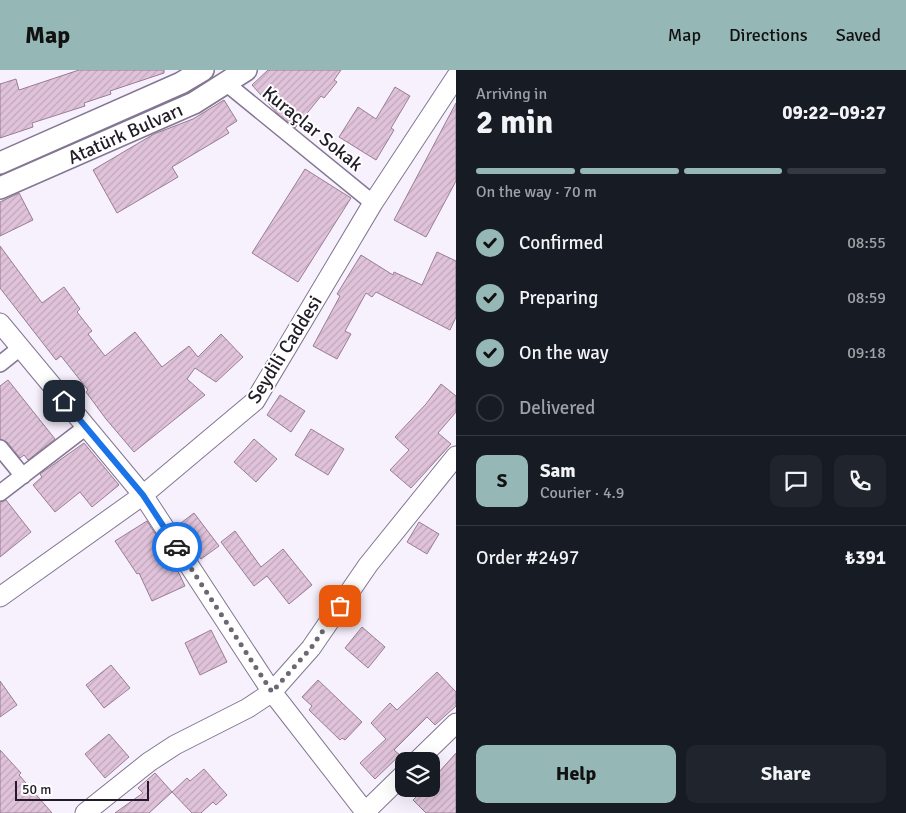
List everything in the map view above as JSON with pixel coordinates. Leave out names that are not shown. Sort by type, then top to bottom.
[{"type":"main road","name":"Atatürk Bulvarı","points":[[0,163],[179,76],[202,70]]},
{"type":"main road","name":"Atatürk Bulvarı","points":[[0,188],[194,103],[227,84],[246,70]]},
{"type":"street","name":"Seydili Caddesi","points":[[0,597],[143,495],[255,401],[374,203],[456,78]]},
{"type":"street","name":"Kuraçlar Sokak","points":[[227,84],[374,203]]},
{"type":"street","points":[[0,323],[143,495],[272,692],[365,813],[395,783]]},
{"type":"street","points":[[0,364],[20,348]]},
{"type":"street","points":[[0,493],[86,427]]},
{"type":"street","points":[[0,448],[23,476]]},
{"type":"street","points":[[85,813],[149,762],[175,745],[248,708],[272,692],[311,648],[368,565],[456,456]]},
{"type":"street","points":[[426,752],[456,723]]},
{"type":"building","points":[[79,70],[164,70],[164,73],[110,91],[111,94],[84,103],[85,106],[32,123],[33,127],[0,138],[0,84],[16,79],[19,90]]},
{"type":"building","points":[[268,70],[341,70],[334,80],[337,82],[324,98],[321,96],[295,128],[278,114],[252,85]]},
{"type":"building","points":[[395,87],[410,96],[391,128],[394,130],[376,160],[339,137],[358,107],[376,119]]},
{"type":"building","points":[[224,100],[237,121],[226,128],[229,133],[172,167],[178,177],[117,213],[93,170],[154,134],[193,119]]},
{"type":"building","points":[[456,103],[456,181],[426,237],[394,220]]},
{"type":"building","points":[[305,169],[351,198],[298,282],[252,253]]},
{"type":"building","points":[[19,193],[33,220],[0,236],[0,202]]},
{"type":"building","points":[[0,246],[42,303],[64,287],[80,309],[77,312],[92,331],[88,334],[105,356],[135,332],[162,367],[189,346],[198,357],[221,334],[243,357],[216,382],[195,368],[187,379],[205,395],[134,452],[106,419],[86,392],[88,390],[61,356],[56,360],[0,288]]},
{"type":"building","points":[[437,252],[456,261],[456,317],[450,330],[376,292],[372,297],[366,293],[345,331],[351,334],[337,359],[313,346],[340,296],[337,294],[361,255],[393,275],[394,272],[422,285]]},
{"type":"building","points":[[8,380],[55,439],[28,460],[24,455],[20,458],[7,442],[0,439],[0,386]]},
{"type":"building","points":[[441,384],[456,396],[456,412],[438,433],[451,444],[411,488],[390,470],[409,450],[395,437],[426,404]]},
{"type":"building","points":[[280,395],[305,411],[291,432],[267,415]]},
{"type":"building","points":[[311,429],[344,449],[328,475],[295,455]]},
{"type":"building","points":[[254,439],[277,459],[256,482],[234,462]]},
{"type":"building","points":[[84,443],[119,485],[92,507],[80,492],[55,512],[33,485],[42,477],[40,474]]},
{"type":"building","points":[[6,500],[31,532],[0,557],[0,502]]},
{"type":"building","points":[[194,513],[219,546],[201,559],[177,526]]},
{"type":"building","points":[[147,521],[174,563],[185,586],[152,601],[139,573],[137,574],[115,541]]},
{"type":"building","points":[[419,522],[439,534],[427,554],[407,542]]},
{"type":"building","points":[[235,531],[261,567],[283,549],[312,585],[289,604],[267,576],[254,586],[221,542]]},
{"type":"building","points":[[362,627],[385,647],[368,668],[345,648]]},
{"type":"building","points":[[211,630],[227,662],[200,675],[185,643]]},
{"type":"building","points":[[111,665],[130,688],[104,708],[86,685]]},
{"type":"building","points":[[437,672],[456,692],[456,706],[435,725],[427,717],[394,750],[396,752],[395,760],[375,779],[360,763],[386,739],[371,723],[390,703],[397,710]]},
{"type":"building","points":[[318,680],[362,722],[345,740],[342,738],[340,740],[309,710],[312,706],[302,697]]},
{"type":"building","points":[[0,681],[17,705],[0,717]]},
{"type":"building","points":[[109,734],[129,757],[105,778],[85,754]]},
{"type":"building","points":[[0,750],[21,773],[19,775],[52,813],[0,813]]},
{"type":"building","points":[[456,753],[456,813],[426,813],[413,800],[416,797],[440,797],[440,771]]},
{"type":"building","points":[[204,769],[227,795],[216,805],[213,802],[201,813],[192,813],[172,792],[187,778],[190,781]]},
{"type":"building","points":[[155,773],[172,792],[149,813],[115,813],[143,793],[138,788]]},
{"type":"way so far","points":[[177,547],[272,692],[311,648],[340,606]]},
{"type":"route","points":[[64,401],[143,495],[177,547]]}]
